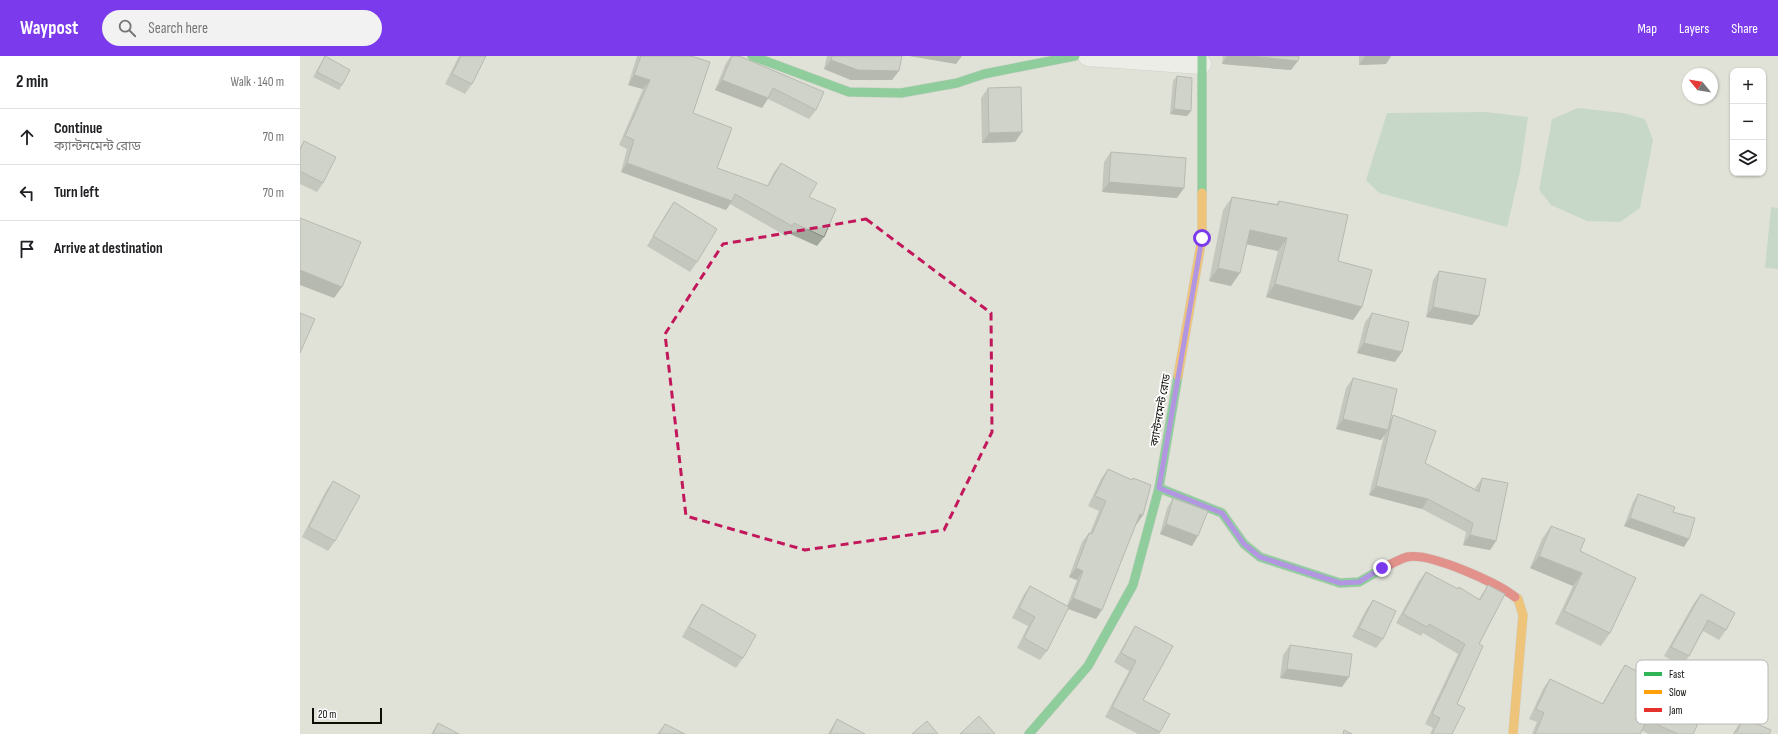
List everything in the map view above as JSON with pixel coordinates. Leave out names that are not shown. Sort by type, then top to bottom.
[{"type":"street","points":[[752,56],[849,92],[901,93],[957,83],[984,74],[1018,66],[1075,56]]},
{"type":"street","points":[[1088,56],[1201,60]]},
{"type":"street","name":"ক্যান্টনমেন্ট রোড","points":[[1029,734],[1088,666],[1133,585],[1159,488],[1202,238],[1201,60]]},
{"type":"street","points":[[1159,488],[1222,513],[1244,544],[1260,557],[1340,583],[1359,582],[1382,568],[1408,557],[1439,561],[1504,588],[1518,598],[1523,615],[1513,734]]},
{"type":"highlighted area","points":[[866,219],[991,313],[992,432],[944,530],[805,550],[686,516],[665,334],[723,244]]},
{"type":"shaded area","points":[[1578,108],[1623,113],[1645,119],[1653,140],[1640,208],[1620,222],[1587,221],[1551,205],[1539,190],[1552,119]]},
{"type":"shaded area","points":[[1486,112],[1528,117],[1520,172],[1507,227],[1379,193],[1366,180],[1387,113]]},
{"type":"shaded area","points":[[1771,207],[1778,208],[1778,269],[1765,268]]},
{"type":"building","points":[[325,56],[350,70],[342,85],[317,72]]},
{"type":"building","points":[[461,56],[486,56],[472,84],[452,74]]},
{"type":"building","points":[[641,56],[691,56],[710,62],[693,113],[732,128],[717,168],[768,186],[781,163],[817,183],[809,197],[836,209],[824,237],[794,223],[792,226],[735,194],[732,201],[627,163],[634,140],[625,136],[650,80],[634,75]]},
{"type":"building","points":[[732,56],[739,56],[824,92],[816,110],[773,88],[768,98],[722,80]]},
{"type":"building","points":[[832,56],[902,56],[899,71],[858,70],[831,60]]},
{"type":"building","points":[[1249,56],[1299,56],[1298,61]]},
{"type":"building","points":[[1177,76],[1192,78],[1191,111],[1174,109]]},
{"type":"building","points":[[1021,87],[1022,132],[989,133],[988,88]]},
{"type":"building","points":[[304,141],[336,157],[323,183],[300,171],[300,150]]},
{"type":"building","points":[[1111,152],[1186,158],[1184,188],[1109,182]]},
{"type":"building","points":[[1232,197],[1278,205],[1279,201],[1348,215],[1338,261],[1372,270],[1362,307],[1275,284],[1287,238],[1250,230],[1240,273],[1218,268]]},
{"type":"building","points":[[674,202],[717,229],[697,262],[653,236]]},
{"type":"building","points":[[300,218],[361,242],[342,287],[300,270]]},
{"type":"building","points":[[1439,271],[1486,279],[1479,316],[1433,307]]},
{"type":"building","points":[[300,313],[315,319],[300,353]]},
{"type":"building","points":[[1372,313],[1409,322],[1402,352],[1364,343]]},
{"type":"building","points":[[1353,378],[1397,389],[1388,430],[1343,419]]},
{"type":"building","points":[[1393,415],[1436,431],[1425,463],[1479,492],[1482,478],[1508,483],[1496,541],[1470,535],[1473,523],[1428,499],[1376,486]]},
{"type":"building","points":[[1108,469],[1132,480],[1133,478],[1151,485],[1143,515],[1140,514],[1102,610],[1073,598],[1083,571],[1076,568],[1089,533],[1092,534],[1106,501],[1095,496]]},
{"type":"building","points":[[333,481],[360,496],[335,541],[309,527]]},
{"type":"building","points":[[1638,494],[1675,507],[1673,512],[1695,518],[1689,539],[1630,518]]},
{"type":"building","points":[[1173,498],[1208,511],[1198,536],[1166,524]]},
{"type":"building","points":[[1551,526],[1585,539],[1580,551],[1636,578],[1610,633],[1564,611],[1582,573],[1539,556]]},
{"type":"building","points":[[1426,572],[1458,589],[1459,587],[1480,600],[1488,585],[1505,594],[1479,644],[1483,646],[1457,704],[1465,708],[1452,734],[1432,734],[1440,718],[1432,714],[1465,644],[1429,624],[1427,627],[1403,614]]},
{"type":"building","points":[[1030,586],[1069,607],[1047,651],[1024,638],[1035,617],[1019,608]]},
{"type":"building","points":[[1701,594],[1735,613],[1726,630],[1708,620],[1689,656],[1671,647]]},
{"type":"building","points":[[1373,600],[1396,611],[1383,639],[1359,628]]},
{"type":"building","points":[[702,604],[756,635],[743,658],[689,627]]},
{"type":"building","points":[[1135,626],[1173,646],[1143,700],[1170,714],[1160,732],[1112,707],[1136,661],[1121,653]]},
{"type":"building","points":[[1290,645],[1352,654],[1349,677],[1287,669]]},
{"type":"building","points":[[1625,665],[1636,671],[1636,724],[1645,724],[1640,734],[1535,734],[1544,713],[1536,709],[1550,679],[1603,704]]},
{"type":"building","points":[[979,716],[995,734],[960,734]]},
{"type":"building","points":[[837,719],[865,734],[830,734]]},
{"type":"building","points":[[927,721],[938,734],[912,734]]},
{"type":"building","points":[[438,723],[459,734],[433,734]]},
{"type":"building","points":[[665,724],[685,734],[659,734]]},
{"type":"building","points":[[1656,724],[1698,724],[1693,734],[1678,734]]},
{"type":"building","points":[[1740,724],[1757,724],[1771,730],[1769,734],[1734,734],[1735,731],[1737,732]]},
{"type":"building","points":[[1344,730],[1352,734],[1343,734]]},
{"type":"traffic: fast","points":[[752,56],[849,92],[901,93],[957,83],[984,74],[1075,56]]},
{"type":"traffic: fast","points":[[1202,56],[1202,193]]},
{"type":"traffic: fast","points":[[1029,734],[1088,666],[1133,585],[1159,488],[1178,376]]},
{"type":"traffic: fast","points":[[1159,488],[1222,513],[1244,544],[1260,557],[1340,583],[1359,582],[1387,566]]},
{"type":"traffic: slow","points":[[1178,376],[1202,238],[1202,193]]},
{"type":"traffic: slow","points":[[1513,734],[1523,615],[1518,599],[1515,597]]},
{"type":"traffic: jam","points":[[1387,566],[1407,557],[1431,559],[1479,577],[1515,597]]},
{"type":"route","points":[[1202,238],[1159,488],[1222,513],[1244,544],[1260,557],[1340,583],[1359,582],[1382,568]]}]
